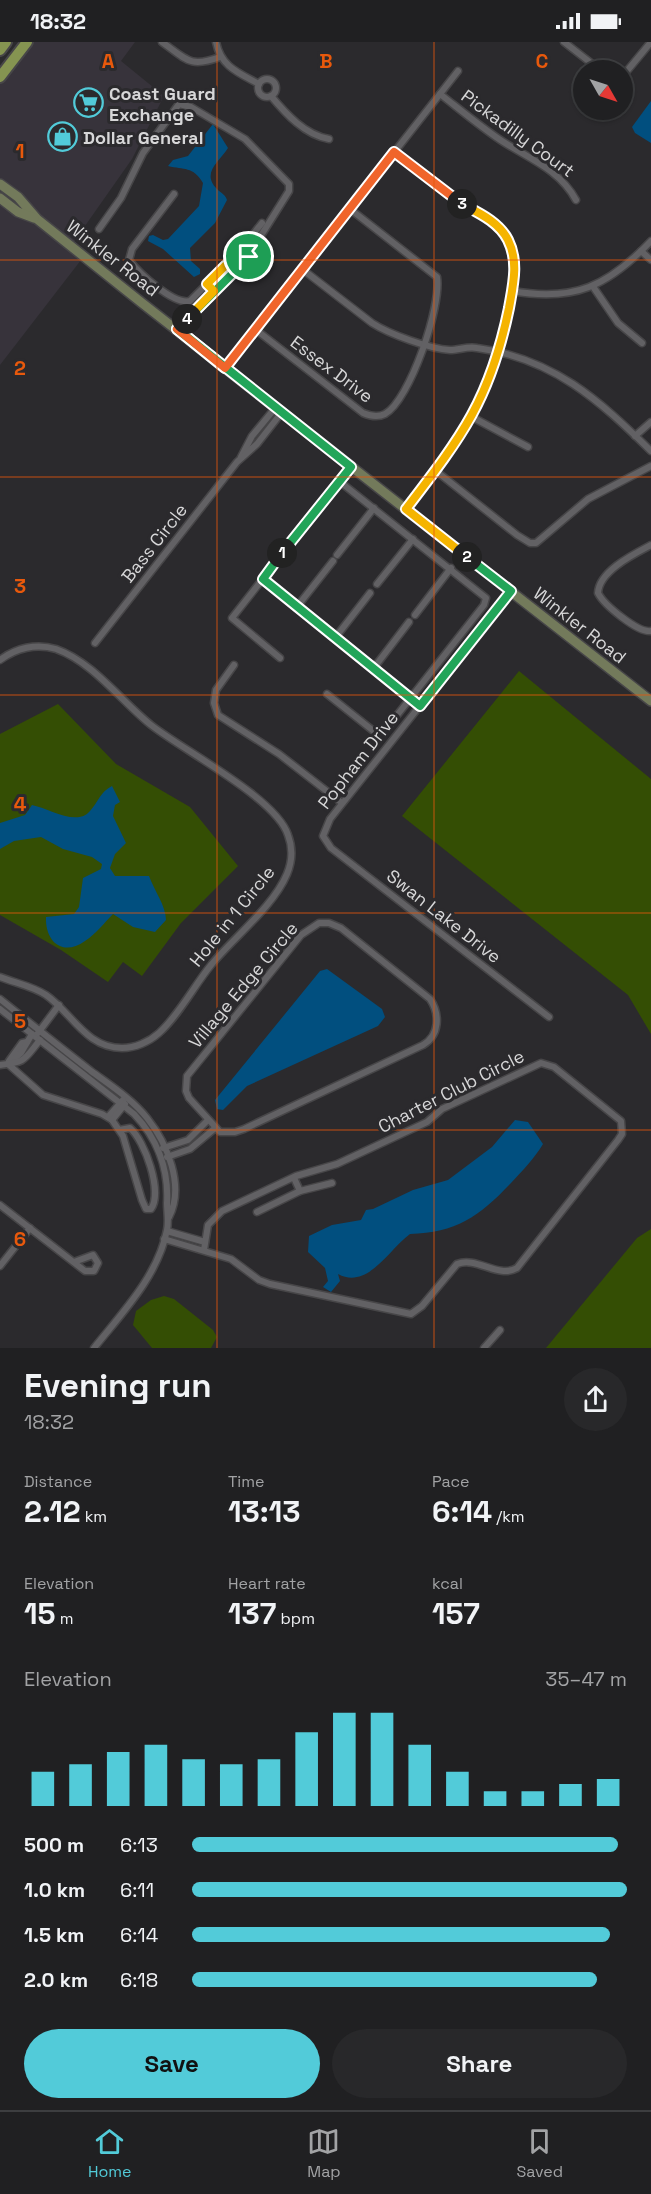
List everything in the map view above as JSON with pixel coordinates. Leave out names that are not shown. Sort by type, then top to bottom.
[{"type":"main road","points":[[0,50],[6,42]]},
{"type":"main road","points":[[0,77],[27,42]]},
{"type":"street","points":[[162,42],[192,62],[202,64],[220,57]]},
{"type":"street","points":[[216,42],[220,57],[228,67],[259,84]]},
{"type":"street","points":[[564,42],[587,60]]},
{"type":"street","points":[[633,64],[651,42]]},
{"type":"street","points":[[225,368],[458,70]]},
{"type":"street","points":[[266,79],[272,81],[276,89],[271,96],[265,97],[260,93],[259,84],[266,79]]},
{"type":"street","name":"Pickadilly Court","points":[[440,93],[496,137],[555,174],[570,189],[576,200]]},
{"type":"street","points":[[271,96],[284,112],[312,134],[329,139]]},
{"type":"street","points":[[99,229],[121,198],[143,153],[179,104],[185,104],[233,131],[256,148],[289,184],[289,191],[249,257],[177,329]]},
{"type":"street","points":[[394,152],[455,200],[486,217],[502,230],[514,256],[512,291],[499,353],[472,417],[436,471],[406,509]]},
{"type":"street","name":"Winkler Road","points":[[0,184],[18,197],[36,219],[651,701]]},
{"type":"street","points":[[174,194],[132,249],[129,260],[137,270],[178,301],[190,301],[241,250],[262,223]]},
{"type":"street","name":"Winkler Road","points":[[0,198],[18,212],[36,219]]},
{"type":"street","points":[[350,209],[437,277],[437,292],[425,344]]},
{"type":"street","points":[[512,291],[560,294],[594,288],[610,278],[651,241]]},
{"type":"street","points":[[241,250],[249,257]]},
{"type":"street","points":[[640,251],[651,260]]},
{"type":"street","points":[[302,269],[378,327],[425,344],[452,350],[472,347],[499,353],[545,368],[570,380],[593,397],[651,451]]},
{"type":"street","points":[[207,284],[214,291]]},
{"type":"street","points":[[594,288],[618,323],[642,343]]},
{"type":"street","name":"Essex Drive","points":[[255,329],[363,413],[377,417],[384,415],[393,406],[414,372],[425,344]]},
{"type":"street","name":"Bass Circle","points":[[95,643],[237,462],[252,436],[279,410]]},
{"type":"street","points":[[472,417],[528,447]]},
{"type":"street","points":[[635,436],[651,422]]},
{"type":"street","points":[[436,471],[518,535],[530,543],[536,543],[588,499],[651,466]]},
{"type":"street","points":[[280,658],[232,618],[351,467]]},
{"type":"street","points":[[327,694],[376,733],[383,733],[482,607],[486,598],[339,481]]},
{"type":"street","points":[[337,555],[374,508]]},
{"type":"street","points":[[377,584],[413,539]]},
{"type":"street","points":[[651,544],[629,557],[606,576],[598,587],[598,593],[606,604],[639,629],[645,632],[651,631]]},
{"type":"street","points":[[296,608],[333,561]]},
{"type":"street","points":[[415,615],[451,568]]},
{"type":"street","points":[[263,579],[420,706]]},
{"type":"street","name":"Popham Drive","points":[[323,837],[326,825],[342,803],[511,591]]},
{"type":"street","points":[[335,638],[370,593]]},
{"type":"street","points":[[373,669],[409,622]]},
{"type":"street","name":"Hole in 1 Circle","points":[[0,660],[19,649],[33,647],[53,648],[76,660],[153,726],[225,775],[274,813],[283,824],[290,843],[290,867],[280,886],[206,971],[166,1026],[150,1040],[125,1048],[98,1043],[81,1030],[59,1005],[37,990],[0,977]]},
{"type":"street","points":[[234,665],[216,690],[214,703],[218,714],[279,754],[342,803]]},
{"type":"street","name":"Swan Lake Drive","points":[[323,837],[331,848],[549,1017]]},
{"type":"street","name":"Village Edge Circle","points":[[329,923],[341,928],[434,1004],[437,1016],[436,1030],[432,1039],[423,1046],[244,1129],[227,1133],[214,1129],[189,1098],[186,1091],[187,1076],[301,935],[313,925],[329,923]]},
{"type":"street","points":[[0,999],[37,1035]]},
{"type":"street","points":[[0,1065],[14,1066],[23,1061],[28,1046],[59,1005]]},
{"type":"street","points":[[0,1009],[147,1118],[165,1158],[169,1216],[165,1239],[140,1290],[94,1348]]},
{"type":"street","points":[[8,1065],[22,1043],[28,1046]]},
{"type":"street","name":"Charter Club Circle","points":[[165,1239],[231,1259],[259,1280],[270,1284],[411,1314],[417,1311],[457,1264],[476,1263],[505,1272],[517,1268],[618,1140],[622,1128],[617,1117],[554,1066],[541,1064],[442,1109],[427,1122],[337,1164],[294,1178],[216,1214],[208,1224],[204,1250]]},
{"type":"street","points":[[8,1065],[43,1095],[110,1119],[119,1130],[146,1209],[151,1209],[157,1194],[142,1146],[130,1128],[119,1130]]},
{"type":"street","points":[[110,1119],[124,1101]]},
{"type":"street","points":[[162,1149],[194,1136],[207,1121]]},
{"type":"street","points":[[165,1158],[190,1149],[214,1129]]},
{"type":"street","points":[[194,1136],[199,1142]]},
{"type":"street","points":[[294,1178],[300,1191]]},
{"type":"street","points":[[256,1212],[300,1191],[332,1183]]},
{"type":"street","points":[[0,1205],[74,1262]]},
{"type":"street","points":[[0,1266],[30,1228]]},
{"type":"street","points":[[167,1230],[205,1242]]},
{"type":"street","points":[[484,1348],[500,1330]]},
{"type":"shaded area","points":[[32,42],[135,42],[121,61],[164,96],[132,159],[73,243],[40,218],[0,180],[0,84]]},
{"type":"shaded area","points":[[0,202],[35,221],[81,260],[0,365]]},
{"type":"green space","points":[[519,671],[651,779],[651,1034],[628,995],[402,816]]},
{"type":"green space","points":[[58,704],[116,764],[190,807],[238,866],[181,923],[142,976],[123,962],[108,982],[61,950],[0,915],[0,734]]},
{"type":"green space","points":[[651,1229],[651,1348],[546,1348],[637,1238]]},
{"type":"green space","points":[[164,1296],[174,1299],[213,1330],[217,1337],[211,1348],[152,1348],[133,1325],[136,1311],[151,1300]]},
{"type":"water","points":[[651,101],[651,143],[635,133],[632,127]]},
{"type":"water","points":[[213,124],[228,148],[213,168],[211,178],[227,200],[215,223],[190,248],[191,261],[200,269],[200,274],[194,277],[163,249],[148,241],[149,236],[153,235],[163,240],[168,239],[199,206],[203,183],[192,171],[168,166],[173,160],[188,156]]},
{"type":"water","points":[[112,786],[120,802],[115,805],[113,816],[126,843],[115,854],[110,868],[115,876],[149,876],[162,904],[166,920],[155,932],[133,927],[113,914],[85,941],[77,946],[63,947],[52,940],[46,926],[46,917],[74,914],[79,907],[83,878],[101,869],[102,864],[92,857],[63,849],[41,837],[14,841],[0,849],[0,823],[25,815],[32,805],[62,815],[78,817],[90,811],[105,791]]},
{"type":"water","points":[[327,969],[382,1009],[385,1017],[378,1026],[247,1086],[223,1110],[217,1109],[215,1100],[320,971]]},
{"type":"water","points":[[515,1120],[528,1122],[543,1144],[524,1169],[489,1205],[454,1226],[426,1233],[410,1234],[368,1272],[359,1277],[338,1274],[340,1281],[331,1292],[323,1287],[328,1281],[325,1268],[308,1252],[309,1236],[332,1225],[361,1220],[366,1210],[373,1209],[413,1190],[448,1180],[492,1147]]},
{"type":"place","name":"Coast Guard Exchange","points":[[88,103]]},
{"type":"place","name":"Dollar General","points":[[62,137]]},
{"type":"route","points":[[249,257],[235,273],[177,329],[225,368],[351,467],[263,579],[420,706],[511,591],[406,509],[459,440],[487,386],[499,353],[512,291],[515,270],[512,249],[502,230],[486,217],[455,200],[394,152],[225,368],[177,329],[214,291],[207,284],[241,250],[249,257]]}]
